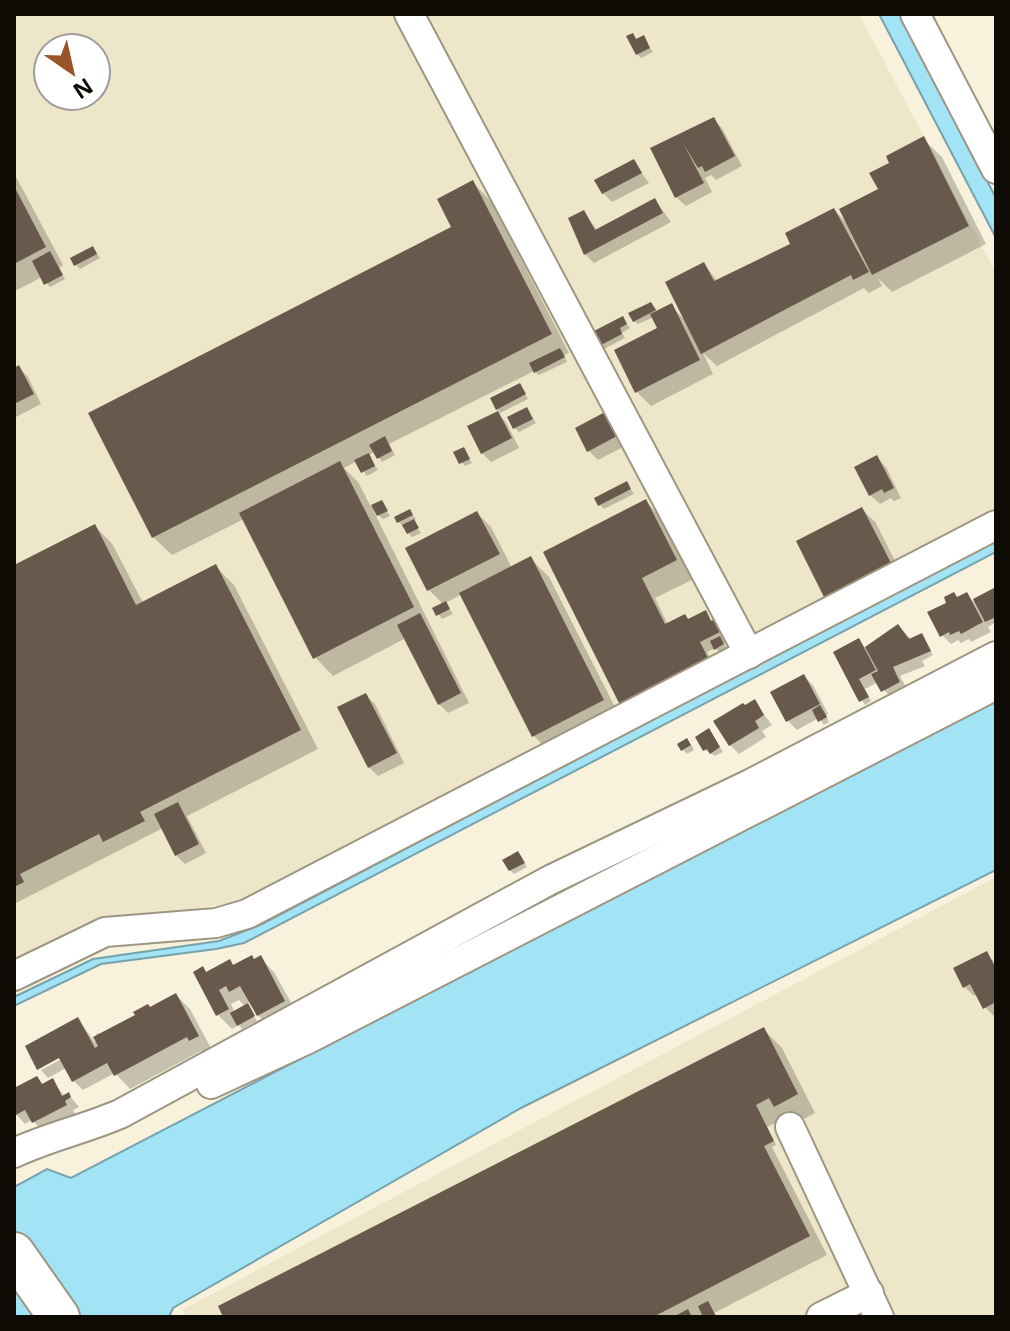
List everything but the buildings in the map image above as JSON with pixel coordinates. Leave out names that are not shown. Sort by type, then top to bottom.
[{"type":"highway","points":[[14,1253],[59,1317]]},
{"type":"highway","points":[[14,1290],[33,1317]]},
{"type":"street","points":[[409,14],[749,654]]},
{"type":"street","points":[[915,14],[996,169]]},
{"type":"street","points":[[14,976],[105,932],[216,923],[247,914],[996,525]]},
{"type":"street","points":[[14,1153],[120,1114],[550,880],[752,783],[996,656]]},
{"type":"street","points":[[120,1114],[168,1104],[308,1039],[996,685]]},
{"type":"street","points":[[790,1127],[874,1305],[821,1317]]},
{"type":"shaded area","points":[[14,14],[398,14],[732,642],[728,651],[240,902],[116,919],[14,965]]},
{"type":"shaded area","points":[[419,14],[859,14],[996,273],[996,513],[754,638]]},
{"type":"shaded area","points":[[996,877],[996,1317],[187,1317],[182,1310]]},
{"type":"water","points":[[879,14],[900,14],[996,198],[996,238]]},
{"type":"water","points":[[996,540],[996,552],[244,943],[101,964],[14,1006],[14,997],[93,959],[219,941],[260,925]]},
{"type":"water","points":[[996,697],[996,870],[521,1108],[173,1308],[169,1317],[14,1317],[14,1187],[47,1169],[71,1178]]}]
